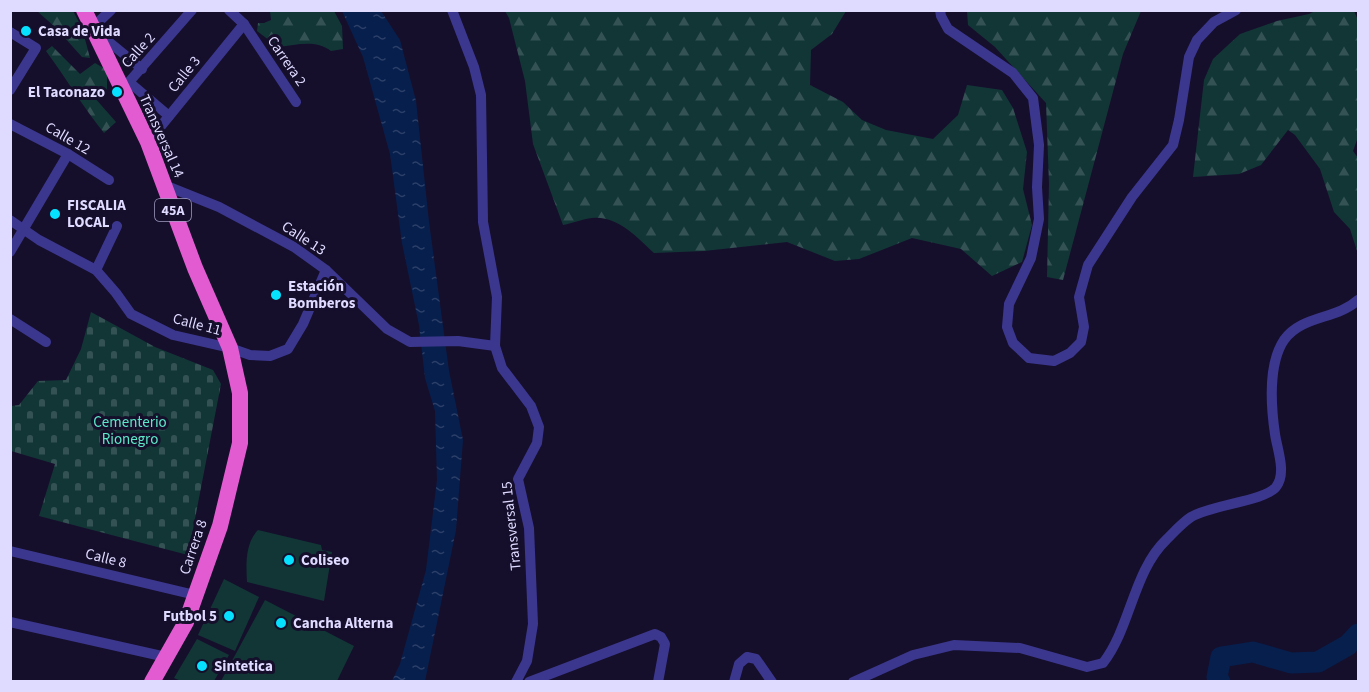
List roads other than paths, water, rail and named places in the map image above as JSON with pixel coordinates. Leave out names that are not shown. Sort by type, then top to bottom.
[{"type":"highway","name":"Transversal 14","points":[[84,10],[148,142],[195,268],[230,348],[240,393],[241,416]]},
{"type":"highway","name":"Carrera 8","points":[[152,681],[186,622],[220,525],[240,443],[241,416]]},
{"type":"street","points":[[111,10],[92,28],[142,69]]},
{"type":"street","name":"Calle 2","points":[[169,116],[129,82],[192,10]]},
{"type":"street","name":"Carrera 2","points":[[229,10],[244,24],[296,102]]},
{"type":"street","points":[[452,10],[474,67],[480,94],[483,222],[497,297],[495,346]]},
{"type":"street","points":[[940,10],[948,29],[1013,73],[1033,98],[1039,145],[1037,187],[1040,219],[1031,258],[1009,304],[1007,327],[1013,343],[1029,358],[1054,361],[1070,353],[1081,342],[1084,327],[1079,297],[1088,266],[1132,196],[1173,145],[1189,57],[1197,40],[1214,22],[1236,10]]},
{"type":"street","name":"Calle 3","points":[[148,142],[244,24]]},
{"type":"street","points":[[10,32],[36,48],[10,90]]},
{"type":"street","name":"Calle 12","points":[[10,124],[68,154],[109,180]]},
{"type":"street","points":[[10,252],[68,154]]},
{"type":"street","name":"Calle 13","points":[[164,185],[219,207],[294,247],[326,270],[387,329],[410,342],[458,341],[495,346]]},
{"type":"street","name":"Calle 11","points":[[10,220],[39,240],[96,270],[131,314],[172,335],[230,348],[250,355],[270,356],[288,349],[303,324],[326,270]]},
{"type":"street","points":[[96,270],[117,226]]},
{"type":"street","points":[[853,681],[914,656],[954,645],[1020,648],[1087,667],[1103,663],[1113,651],[1145,571],[1165,541],[1191,517],[1260,496],[1271,492],[1277,486],[1281,468],[1273,412],[1272,374],[1283,342],[1296,327],[1344,309],[1359,300]]},
{"type":"street","points":[[10,319],[46,342]]},
{"type":"street","name":"Transversal 15","points":[[495,346],[502,368],[531,406],[539,427],[537,443],[518,479],[529,528],[532,624],[527,661],[516,681]]},
{"type":"street","name":"Calle 8","points":[[10,551],[195,595]]},
{"type":"street","points":[[10,622],[166,657]]},
{"type":"street","points":[[529,681],[655,634],[661,637],[665,644],[658,681]]},
{"type":"street","points":[[734,681],[739,664],[747,657],[756,659],[772,681]]},
{"type":"water","points":[[342,11],[381,11],[400,40],[416,101],[449,371],[463,440],[456,530],[425,681],[392,681],[400,664],[426,570],[437,480],[435,411],[425,378],[419,325],[402,243],[390,154],[363,57]]},
{"type":"waterway","points":[[1220,682],[1217,677],[1221,657],[1253,652],[1291,663],[1318,662],[1348,645],[1358,634]]},
{"type":"place","name":"Casa de Vida","points":[[26,31]]},
{"type":"place","name":"El Taconazo","points":[[117,92]]},
{"type":"place","name":"FISCALIA LOCAL","points":[[55,214]]},
{"type":"place","name":"Estación Bomberos","points":[[276,295]]},
{"type":"place","name":"Coliseo","points":[[289,560]]},
{"type":"place","name":"Futbol 5","points":[[229,616]]},
{"type":"place","name":"Cancha Alterna","points":[[281,623]]},
{"type":"place","name":"Sintetica","points":[[202,666]]},
{"type":"park label","name":"Cementerio Rionegro","points":[[130,430]]}]
